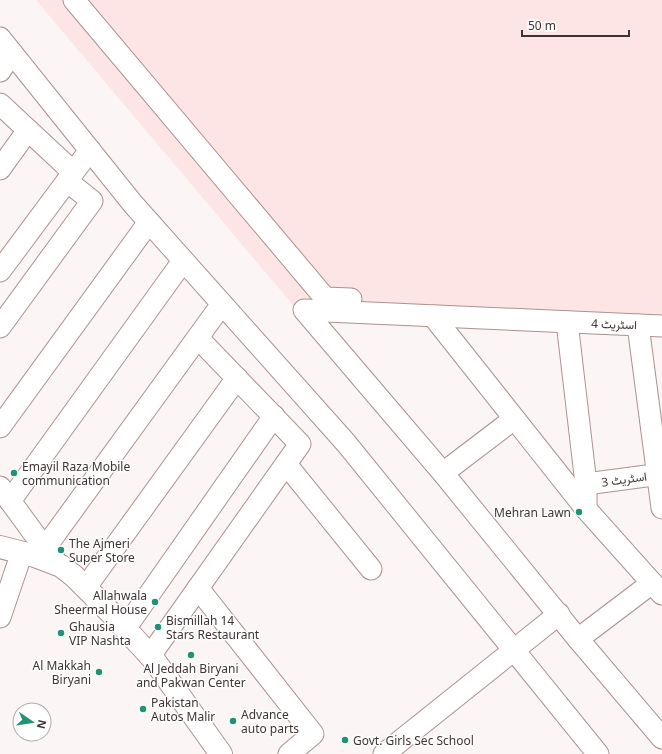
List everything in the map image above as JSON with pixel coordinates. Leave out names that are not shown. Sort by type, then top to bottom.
[{"type":"main road","points":[[0,548],[35,556],[61,566],[86,587],[135,644],[221,754]]},
{"type":"main road","points":[[9,562],[30,567],[56,578],[135,644],[143,668],[207,754]]},
{"type":"street","points":[[74,0],[325,298],[662,312]]},
{"type":"street","points":[[0,70],[6,45]]},
{"type":"street","points":[[6,45],[149,222],[346,443],[512,650],[598,754]]},
{"type":"street","points":[[0,104],[28,130],[92,201],[0,327]]},
{"type":"street","points":[[0,169],[28,130]]},
{"type":"street","points":[[0,271],[90,150]]},
{"type":"street","points":[[0,427],[149,222]]},
{"type":"street","points":[[61,566],[45,548],[5,494],[183,261]]},
{"type":"street","points":[[45,548],[222,304]]},
{"type":"street","name":"اسٹریٹ 4","points":[[443,473],[304,310],[662,326]]},
{"type":"street","points":[[433,316],[586,509],[657,588],[578,639]]},
{"type":"street","points":[[567,322],[586,484],[586,509]]},
{"type":"street","points":[[638,325],[660,474],[662,508]]},
{"type":"street","points":[[135,644],[198,588],[300,444],[198,338]]},
{"type":"street","points":[[86,587],[237,378]]},
{"type":"street","points":[[135,644],[274,416]]},
{"type":"street","points":[[514,419],[443,473],[578,639],[662,738]]},
{"type":"street","points":[[286,464],[371,568]]},
{"type":"street","name":"اسٹریٹ 3","points":[[586,484],[660,474]]},
{"type":"street","points":[[0,617],[9,562]]},
{"type":"street","points":[[198,588],[313,734],[290,754]]},
{"type":"street","points":[[384,754],[512,650],[559,614]]},
{"type":"shaded area","points":[[36,0],[662,0],[662,321],[293,305]]},
{"type":"place","name":"Emayil Raza Mobile communication","points":[[14,473]]},
{"type":"place","name":"Mehran Lawn","points":[[579,512]]},
{"type":"place","name":"The Ajmeri Super Store","points":[[61,550]]},
{"type":"place","name":"Allahwala Sheermal House","points":[[155,602]]},
{"type":"place","name":"Bismillah 14 Stars Restaurant","points":[[158,627]]},
{"type":"place","name":"Ghausia VIP Nashta","points":[[61,633]]},
{"type":"place","name":"Al Jeddah Biryani and Pakwan Center","points":[[191,655]]},
{"type":"place","name":"Al Makkah Biryani","points":[[99,672]]},
{"type":"place","name":"Pakistan Autos Malir","points":[[143,709]]},
{"type":"place","name":"Advance auto parts","points":[[233,721]]},
{"type":"place","name":"Govt. Girls Sec School","points":[[345,740]]}]
